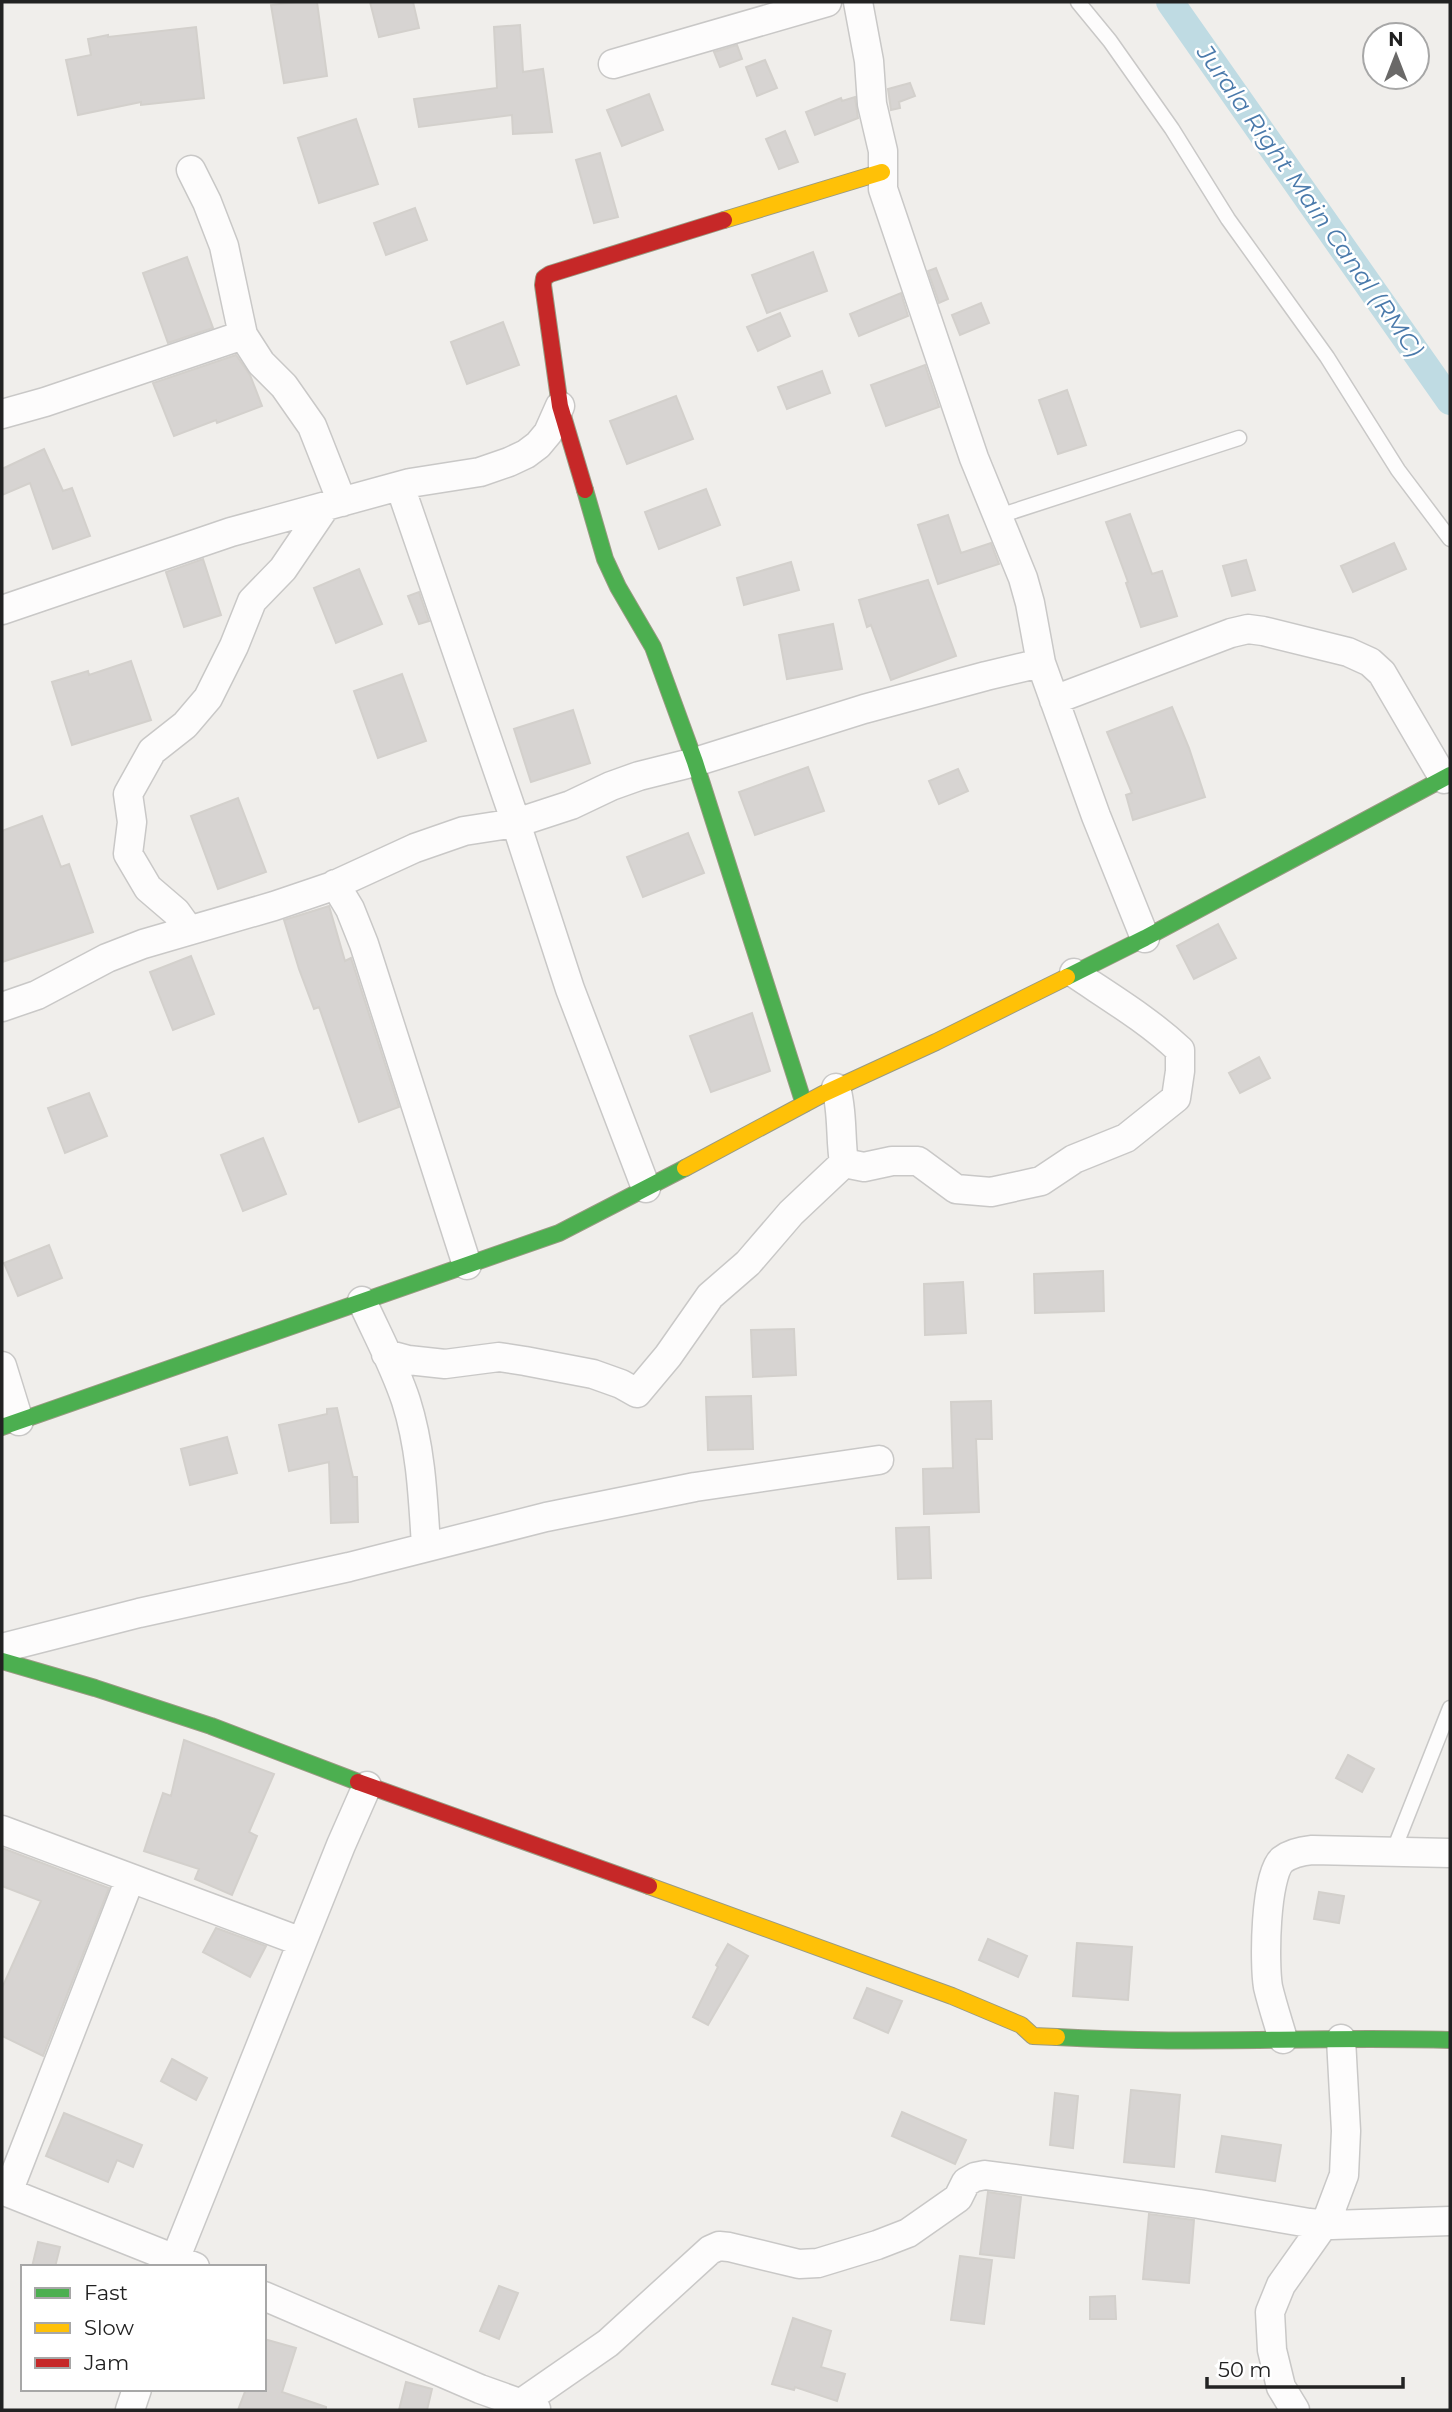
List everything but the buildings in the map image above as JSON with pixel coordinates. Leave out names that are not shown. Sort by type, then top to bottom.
[{"type":"street","points":[[613,64],[827,2]]},
{"type":"street","points":[[858,2],[869,61],[872,104],[883,151],[883,189],[974,458],[999,516],[1030,603],[1041,663],[1096,816],[1145,938]]},
{"type":"street","points":[[191,170],[224,246],[243,335],[261,363],[284,386],[312,426],[334,505]]},
{"type":"street","points":[[804,1104],[695,762],[653,646],[618,587],[605,559],[560,406],[543,285],[544,278],[550,274],[881,172]]},
{"type":"street","points":[[2,414],[243,335]]},
{"type":"street","points":[[2,610],[231,532],[400,486],[480,472],[526,454],[548,433],[560,406]]},
{"type":"street","points":[[400,486],[516,822],[570,989],[646,1188]]},
{"type":"street","points":[[189,930],[176,912],[148,888],[128,854],[132,822],[128,794],[152,751],[185,725],[208,698],[234,646],[252,601],[283,569],[334,505]]},
{"type":"street","points":[[2,1366],[11,1424],[559,1233],[804,1104],[1145,938],[1447,777],[1382,673],[1370,662],[1348,652],[1263,631],[1248,629],[1231,633],[1054,700]]},
{"type":"street","points":[[2,1007],[37,995],[107,958],[143,944],[274,906],[464,831],[516,822],[572,805],[625,781],[864,709],[1041,663]]},
{"type":"street","points":[[335,884],[350,909],[364,944],[467,1265]]},
{"type":"street","points":[[844,1163],[864,1167],[892,1161],[918,1161],[956,1189],[991,1192],[1041,1181],[1074,1159],[1126,1138],[1156,1116],[1176,1098],[1180,1050],[1131,1010],[1074,973]]},
{"type":"street","points":[[836,1088],[840,1101],[844,1163]]},
{"type":"street","points":[[386,1354],[408,1360],[445,1364],[499,1357],[525,1361],[593,1374],[637,1393],[668,1356],[710,1296],[748,1262],[791,1213],[844,1163]]},
{"type":"street","points":[[362,1301],[406,1400],[421,1478],[426,1546]]},
{"type":"street","points":[[2,1648],[69,1629],[302,1579],[545,1517],[695,1487],[879,1460]]},
{"type":"street","points":[[2,1661],[177,1714],[367,1786],[952,1996],[1021,2025],[1033,2036],[1115,2041],[1387,2038],[1450,2040]]},
{"type":"street","points":[[130,1879],[5,2191],[180,2264],[302,1942],[367,1786]]},
{"type":"street","points":[[2,1830],[302,1942]]},
{"type":"street","points":[[1283,2039],[1268,1986],[1266,1962],[1270,1897],[1275,1871],[1282,1860],[1298,1851],[1312,1850],[1450,1853]]},
{"type":"street","points":[[1295,2410],[1281,2387],[1272,2350],[1270,2312],[1282,2285],[1324,2224],[1337,2197],[1346,2163],[1341,2039]]},
{"type":"street","points":[[266,2298],[480,2389],[530,2407],[608,2343],[710,2250],[719,2246],[729,2247],[799,2264],[818,2263],[908,2233],[958,2198],[966,2182],[975,2176],[1017,2178],[1324,2224],[1450,2221]]},
{"type":"street","points":[[130,2410],[135,2391]]},
{"type":"lane","points":[[1078,2],[1110,41],[1172,129],[1228,219],[1327,357],[1398,470],[1450,540]]},
{"type":"lane","points":[[999,516],[1239,438]]},
{"type":"lane","points":[[1394,1852],[1450,1708]]},
{"type":"waterway","name":"Jurala Right Main Canal (RMC)","points":[[1170,2],[1450,401]]},
{"type":"traffic: fast","points":[[585,490],[605,559],[653,647],[695,762],[804,1104]]},
{"type":"traffic: fast","points":[[1067,977],[1450,775]]},
{"type":"traffic: fast","points":[[2,1427],[559,1233],[685,1168]]},
{"type":"traffic: fast","points":[[2,1661],[211,1726],[358,1782]]},
{"type":"traffic: fast","points":[[1057,2037],[1155,2040],[1450,2040]]},
{"type":"traffic: slow","points":[[724,220],[882,172]]},
{"type":"traffic: slow","points":[[685,1168],[823,1094],[1067,977]]},
{"type":"traffic: slow","points":[[649,1886],[952,1996],[1021,2025],[1033,2036],[1057,2037]]},
{"type":"traffic: jam","points":[[585,490],[560,406],[544,278],[724,220]]},
{"type":"traffic: jam","points":[[358,1782],[649,1886]]}]
